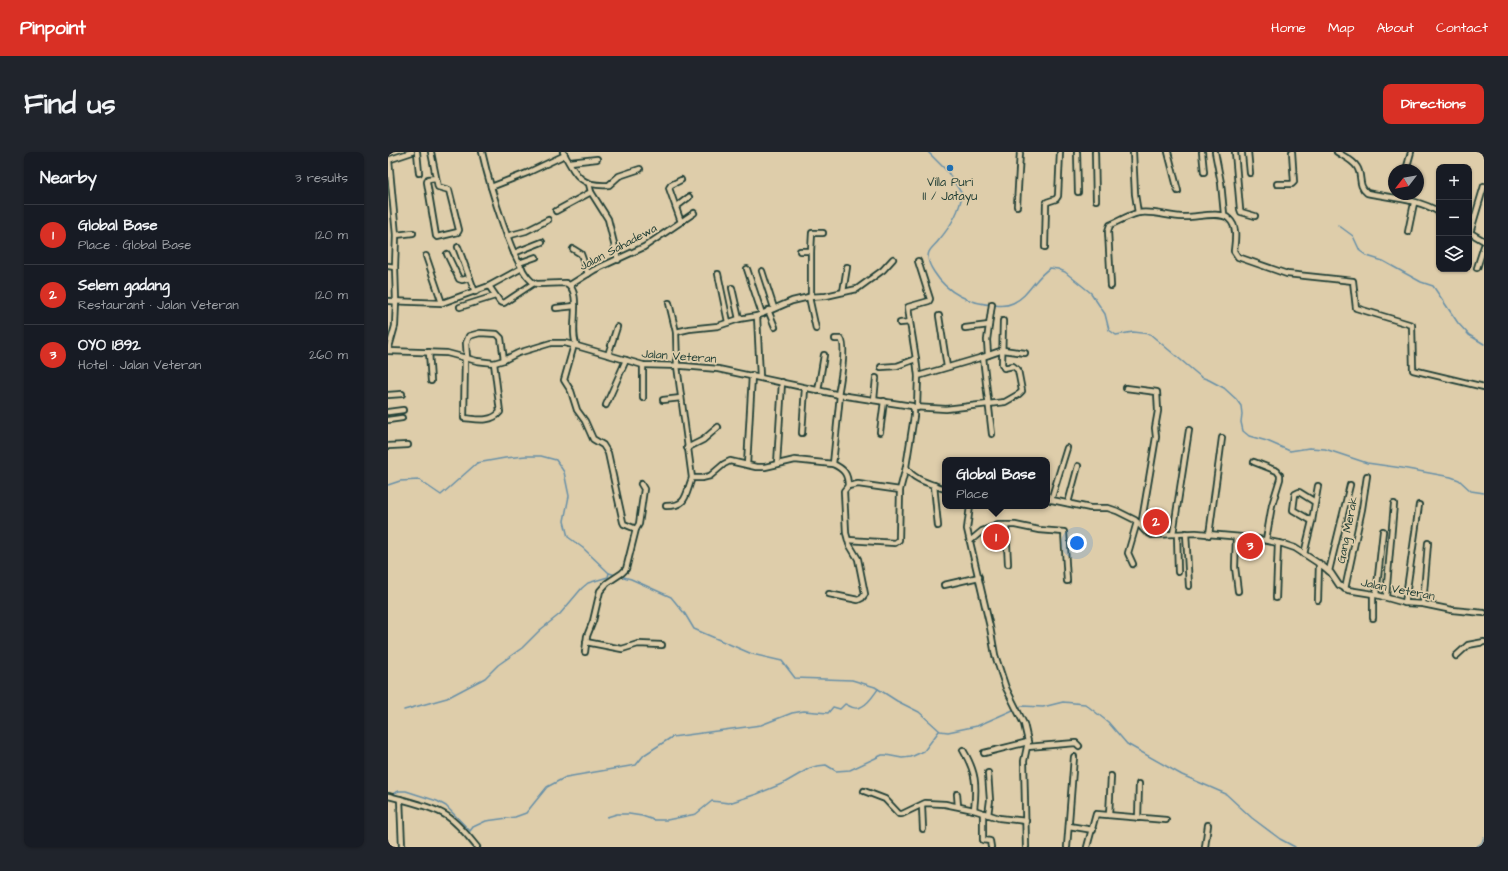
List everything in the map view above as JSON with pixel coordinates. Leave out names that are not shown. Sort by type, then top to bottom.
[{"type":"street","points":[[412,152],[389,160],[396,235],[396,301],[395,326],[388,351],[450,354],[466,358],[494,363],[504,360],[502,338],[497,334],[480,333],[469,336],[466,343],[466,358],[464,418],[494,418],[500,412],[494,363]]},
{"type":"street","points":[[417,152],[419,173]]},
{"type":"street","points":[[431,152],[439,187],[449,190],[459,230],[458,232],[438,237],[436,236],[426,182],[428,179],[436,178]]},
{"type":"street","points":[[482,152],[491,187],[507,236],[522,268],[528,278],[534,283]]},
{"type":"street","points":[[1017,206],[1020,152]]},
{"type":"street","points":[[1045,248],[1046,204],[1047,202],[1056,199],[1058,196],[1060,152]]},
{"type":"street","points":[[1077,152],[1078,192]]},
{"type":"street","points":[[1095,152],[1096,200]]},
{"type":"street","points":[[1133,152],[1135,194],[1138,213]]},
{"type":"street","points":[[1168,152],[1178,191]]},
{"type":"street","points":[[1202,152],[1204,172]]},
{"type":"street","points":[[1215,152],[1221,183],[1224,214]]},
{"type":"street","points":[[1235,152],[1240,209],[1242,212],[1255,216]]},
{"type":"street","points":[[1248,152],[1250,173]]},
{"type":"street","points":[[1277,184],[1292,184],[1294,182],[1292,152]]},
{"type":"street","points":[[1337,152],[1352,161],[1358,167],[1361,186],[1367,193],[1388,195]]},
{"type":"street","points":[[1408,164],[1411,152]]},
{"type":"street","points":[[491,187],[527,173],[564,154],[578,177],[589,184],[610,185],[619,176],[640,168]]},
{"type":"street","points":[[570,162],[597,159]]},
{"type":"street","points":[[681,180],[671,185],[669,188],[681,222]]},
{"type":"street","points":[[589,184],[591,192],[608,219],[618,260]]},
{"type":"street","points":[[1472,225],[1484,186]]},
{"type":"street","points":[[556,212],[591,192]]},
{"type":"street","points":[[676,207],[689,197]]},
{"type":"street","points":[[1408,200],[1414,203],[1429,206],[1436,210]]},
{"type":"street","points":[[1408,232],[1414,203]]},
{"type":"street","name":"Jalan Sahadewa","points":[[570,285],[588,274],[644,247],[694,213]]},
{"type":"street","points":[[1111,286],[1108,227],[1110,225],[1138,213],[1186,218],[1216,215],[1225,216],[1234,227],[1234,252],[1238,257],[1287,274],[1353,281],[1356,308],[1412,325],[1413,370],[1484,387]]},
{"type":"street","points":[[507,236],[526,232],[548,220]]},
{"type":"street","points":[[396,235],[413,233]]},
{"type":"street","points":[[816,329],[810,297],[812,233],[823,233]]},
{"type":"street","points":[[1472,233],[1484,241]]},
{"type":"street","points":[[514,253],[542,242]]},
{"type":"street","points":[[1477,268],[1484,246]]},
{"type":"street","points":[[458,247],[475,292]]},
{"type":"street","points":[[574,249],[581,254],[588,274]]},
{"type":"street","points":[[800,251],[811,251]]},
{"type":"street","points":[[447,254],[459,279],[462,280],[470,278]]},
{"type":"street","points":[[426,256],[442,304]]},
{"type":"street","points":[[519,262],[536,257]]},
{"type":"street","points":[[676,332],[718,326],[739,319],[759,315],[792,300],[826,296],[857,289],[883,270],[893,259]]},
{"type":"street","points":[[848,540],[895,543],[899,540],[900,490],[906,467],[913,424],[918,376],[908,307],[929,301],[930,299],[918,261]]},
{"type":"street","points":[[388,266],[395,267]]},
{"type":"street","points":[[843,292],[847,267]]},
{"type":"street","points":[[388,301],[442,304],[489,286],[522,268]]},
{"type":"street","points":[[747,269],[759,315],[760,377]]},
{"type":"street","points":[[762,271],[774,308]]},
{"type":"street","points":[[718,274],[728,322]]},
{"type":"street","points":[[489,286],[500,302],[504,303],[534,283],[560,282],[570,285],[573,289],[575,306],[574,338],[576,346],[564,380],[572,392],[577,410],[585,421],[593,439],[603,445],[608,453],[623,522],[624,524],[636,529]]},
{"type":"street","points":[[732,288],[739,319]]},
{"type":"street","points":[[460,307],[495,296]]},
{"type":"street","points":[[666,506],[678,505],[684,500],[692,478],[677,366],[676,332],[669,303]]},
{"type":"street","points":[[992,304],[986,340],[988,403],[992,434]]},
{"type":"street","points":[[556,308],[575,306]]},
{"type":"street","points":[[768,310],[775,327]]},
{"type":"street","points":[[939,316],[947,367]]},
{"type":"street","points":[[1002,321],[1003,350]]},
{"type":"street","points":[[900,323],[910,322]]},
{"type":"street","points":[[965,328],[989,325]]},
{"type":"street","points":[[608,355],[618,327]]},
{"type":"street","points":[[833,464],[843,361],[843,342],[841,338],[835,339]]},
{"type":"street","name":"Jalan Veteran","points":[[504,360],[518,353],[551,343],[565,343],[643,364],[718,368],[818,391],[910,405],[915,408],[946,409],[1005,402],[1020,394],[1022,391],[1018,370],[1013,366],[1004,368],[1002,364],[1003,350]]},
{"type":"street","points":[[918,376],[1003,350],[1025,353]]},
{"type":"street","points":[[429,352],[431,381]]},
{"type":"street","points":[[818,391],[824,355]]},
{"type":"street","points":[[881,367],[897,366],[916,359]]},
{"type":"street","points":[[606,405],[626,360]]},
{"type":"street","points":[[643,364],[643,398]]},
{"type":"street","points":[[747,465],[752,375]]},
{"type":"street","points":[[874,400],[876,378]]},
{"type":"street","points":[[777,464],[782,382]]},
{"type":"street","points":[[802,434],[805,388]]},
{"type":"street","points":[[1126,388],[1159,392],[1155,428],[1156,437],[1141,526]]},
{"type":"street","points":[[388,395],[402,394]]},
{"type":"street","points":[[663,400],[681,398]]},
{"type":"street","points":[[880,432],[884,401]]},
{"type":"street","points":[[388,412],[403,410]]},
{"type":"street","points":[[388,420],[402,418]]},
{"type":"street","points":[[687,448],[703,440],[718,427]]},
{"type":"street","points":[[1178,572],[1175,534],[1189,430]]},
{"type":"street","points":[[1209,535],[1222,438]]},
{"type":"street","points":[[388,446],[408,445]]},
{"type":"street","points":[[1050,496],[1067,448]]},
{"type":"street","points":[[692,478],[710,476],[730,461],[756,467],[765,467],[794,460],[833,464],[841,468],[848,476],[848,486],[844,491],[846,533],[858,559],[865,594],[858,600],[829,594]]},
{"type":"street","points":[[1254,462],[1277,471],[1280,475],[1272,505],[1266,540]]},
{"type":"street","points":[[1068,503],[1078,466]]},
{"type":"street","points":[[906,467],[912,475],[942,488]]},
{"type":"street","name":"Gang Merak","points":[[1345,589],[1362,509],[1367,476]]},
{"type":"street","points":[[585,652],[588,633],[593,621],[600,591],[604,585],[626,569],[636,529],[639,524],[646,490],[641,484]]},
{"type":"street","points":[[848,486],[858,484],[900,490]]},
{"type":"street","points":[[934,485],[938,526]]},
{"type":"street","points":[[1329,571],[1350,485]]},
{"type":"street","points":[[1304,554],[1318,486]]},
{"type":"street","points":[[1312,521],[1293,510],[1295,494],[1299,492],[1315,502]]},
{"type":"street","name":"Jalan Veteran","points":[[1050,499],[1090,508],[1108,508],[1117,511],[1137,522],[1145,531],[1152,534],[1186,533],[1266,540],[1278,543],[1295,548],[1319,563],[1329,571],[1339,586],[1345,589],[1374,594],[1405,603],[1423,604],[1452,610],[1484,613]]},
{"type":"street","points":[[1386,598],[1394,504]]},
{"type":"street","points":[[1405,603],[1419,505]]},
{"type":"street","points":[[969,509],[967,521],[970,541],[995,655],[1012,703],[1024,724],[1027,744],[1024,761],[1026,847]]},
{"type":"street","points":[[1133,564],[1128,553],[1137,522]]},
{"type":"street","points":[[970,541],[982,531],[998,525],[1015,525],[1039,530],[1064,532],[1067,581]]},
{"type":"street","points":[[1006,525],[1008,564]]},
{"type":"street","points":[[1373,618],[1374,594],[1383,531]]},
{"type":"street","points":[[1186,533],[1189,586]]},
{"type":"street","points":[[1236,537],[1235,567],[1238,591]]},
{"type":"street","points":[[1276,598],[1278,543]]},
{"type":"street","points":[[1423,604],[1428,543]]},
{"type":"street","points":[[1318,600],[1319,563]]},
{"type":"street","points":[[944,585],[979,577]]},
{"type":"street","points":[[586,642],[622,648],[638,644],[662,645]]},
{"type":"street","points":[[1456,656],[1468,645],[1484,642]]},
{"type":"street","points":[[984,753],[1027,744],[1076,742],[1079,746]]},
{"type":"street","points":[[963,750],[971,764],[973,773],[976,791],[974,810]]},
{"type":"street","points":[[1067,847],[1074,757]]},
{"type":"street","points":[[988,773],[990,800],[986,814],[983,840],[990,841],[991,847]]},
{"type":"street","points":[[1108,815],[1111,776]]},
{"type":"street","points":[[1138,818],[1139,784]]},
{"type":"street","points":[[864,791],[885,799],[899,814],[926,804],[939,804],[958,806],[999,818],[1026,821]]},
{"type":"street","points":[[957,794],[958,806]]},
{"type":"street","points":[[388,796],[446,815],[477,847]]},
{"type":"street","points":[[400,799],[402,847]]},
{"type":"street","points":[[922,806],[923,829]]},
{"type":"street","points":[[1087,847],[1093,830],[1096,814],[1166,820]]},
{"type":"street","points":[[1205,847],[1208,825]]},
{"type":"street","points":[[1069,826],[1093,830]]},
{"type":"waterway","points":[[928,152],[947,171],[962,194],[959,207],[951,224],[930,250],[928,255],[931,267],[939,279],[960,296],[968,300],[986,304],[1006,305],[1019,300],[1040,276],[1050,268],[1058,269],[1065,272],[1091,293],[1105,314],[1109,330],[1116,335],[1133,332],[1150,334],[1201,377],[1224,388],[1241,406],[1241,422],[1243,431],[1249,436],[1267,441],[1290,451],[1309,448],[1325,449],[1367,463],[1451,477],[1459,480],[1471,491],[1484,493]]},
{"type":"waterway","points":[[1338,225],[1353,236],[1360,251],[1367,256],[1383,261],[1421,282],[1433,286],[1458,323],[1469,335],[1484,344]]},
{"type":"waterway","points":[[388,485],[400,481],[419,480],[441,495],[477,463],[526,456],[541,456],[556,460],[564,472],[569,496],[564,521],[568,537],[583,548],[609,573],[616,575]]},
{"type":"waterway","points":[[404,710],[447,698],[485,678],[498,665],[522,648],[540,630],[560,614],[582,588],[588,583],[608,577],[609,573]]},
{"type":"waterway","points":[[620,576],[631,579],[671,597],[685,614],[694,629],[752,654],[782,661],[795,678],[852,680],[875,687],[897,701],[919,712],[940,731],[948,732],[977,726],[1022,706],[1043,707],[1063,702],[1085,704],[1108,722],[1127,744],[1182,775],[1226,794],[1252,818],[1280,839],[1295,847]]},
{"type":"waterway","points":[[390,795],[399,791],[406,791],[437,801],[446,806],[470,831],[473,827],[486,821],[515,817],[526,813],[547,787],[566,777],[636,765],[644,755],[672,737],[761,725],[792,713],[804,711],[828,713],[833,707],[840,709],[845,704],[857,708],[863,706],[872,698],[878,689]]},
{"type":"waterway","points":[[607,817],[617,814],[629,814],[654,820],[667,820],[696,814],[712,801],[729,803],[757,794],[784,783],[810,768],[817,766],[826,765],[836,771],[850,770],[882,755],[902,758],[911,757],[924,751],[939,731]]},
{"type":"waterway","points":[[1476,847],[1482,843],[1484,837]]},
{"type":"place","name":"Villa Puri II / Jatayu","points":[[950,168]]},
{"type":"place","name":"Selem gadang","points":[[1156,522]]},
{"type":"place","name":"Global Base","points":[[996,537]]},
{"type":"place","name":"OYO 1892","points":[[1250,546]]}]
